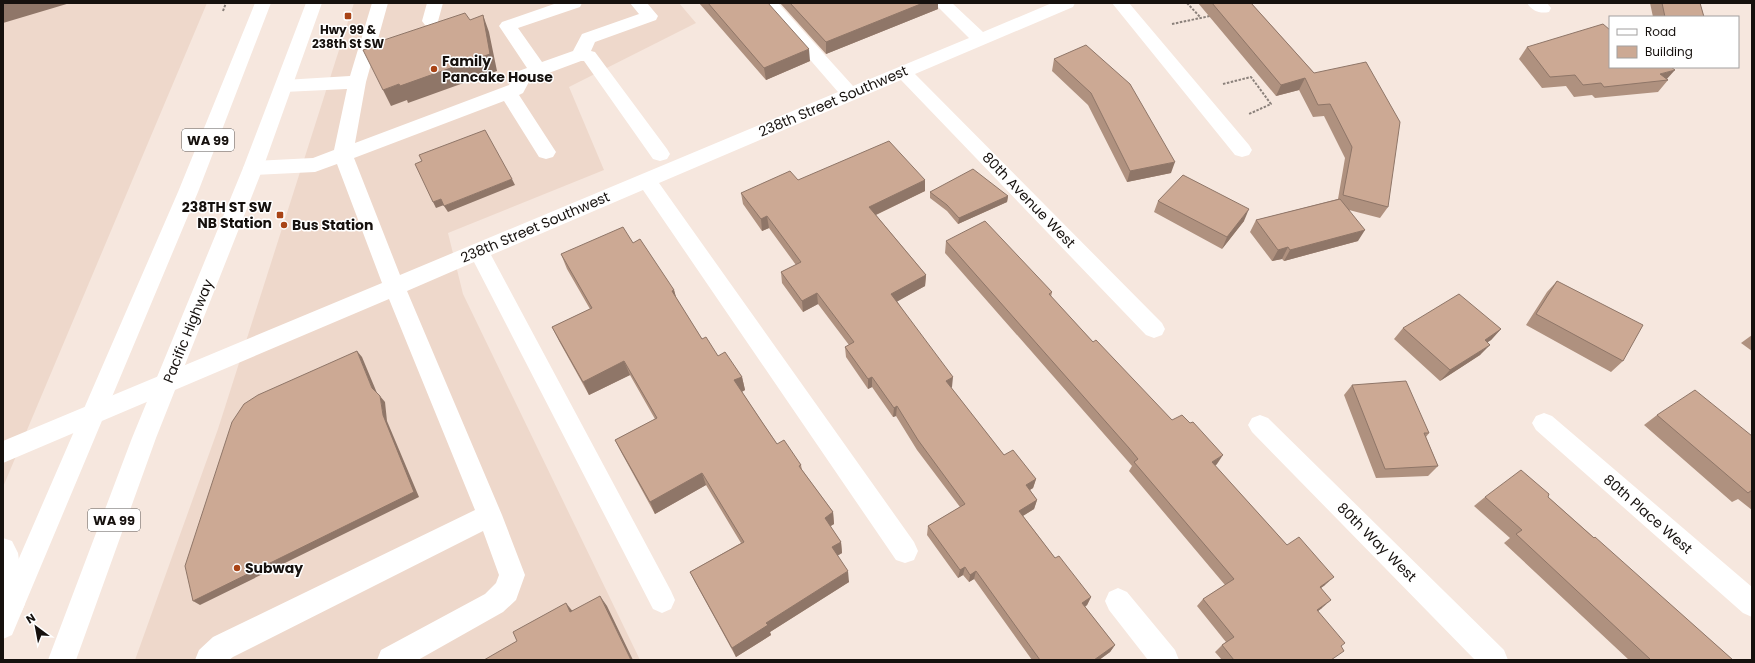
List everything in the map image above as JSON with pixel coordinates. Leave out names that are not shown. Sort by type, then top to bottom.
[{"type":"main road","name":"WA 99","points":[[8,615],[188,192],[263,3]]},
{"type":"main road","name":"Pacific Highway","points":[[62,660],[144,438],[253,168],[314,3]]},
{"type":"main road","points":[[380,3],[357,82],[343,154],[394,286],[490,514],[512,575],[507,591],[494,603],[391,660]]},
{"type":"main road","points":[[431,21],[435,3]]},
{"type":"main road","points":[[538,70],[508,26],[574,3]]},
{"type":"main road","points":[[580,55],[588,38],[650,16],[638,3]]},
{"type":"main road","points":[[769,3],[850,94]]},
{"type":"main road","points":[[942,3],[981,39]]},
{"type":"main road","name":"238th Street Southwest","points":[[3,452],[94,412],[1067,3]]},
{"type":"main road","points":[[1120,3],[1242,150]]},
{"type":"main road","points":[[253,168],[315,165],[517,89],[522,76],[580,55],[589,56],[660,154]]},
{"type":"main road","name":"80th Avenue West","points":[[903,72],[1154,329]]},
{"type":"main road","points":[[284,86],[357,82]]},
{"type":"main road","points":[[508,92],[546,152]]},
{"type":"main road","points":[[646,180],[905,551]]},
{"type":"main road","points":[[478,251],[662,600]]},
{"type":"main road","name":"80th Place West","points":[[1544,423],[1752,604]]},
{"type":"main road","name":"80th Way West","points":[[1260,425],[1494,660]]},
{"type":"main road","points":[[209,660],[223,647],[490,514]]},
{"type":"main road","points":[[3,550],[5,553],[8,615]]},
{"type":"main road","points":[[1118,601],[1165,660]]},
{"type":"path","points":[[223,11],[226,3]]},
{"type":"path","points":[[1187,3],[1202,18]]},
{"type":"path","points":[[1171,24],[1210,16]]},
{"type":"path","points":[[1221,84],[1251,77],[1271,104],[1244,116]]},
{"type":"shaded area","points":[[3,3],[207,3],[3,487]]},
{"type":"shaded area","points":[[354,3],[679,3],[696,23],[569,87],[604,170],[448,233],[463,294],[640,660],[135,660],[218,429]]},
{"type":"building","points":[[708,3],[768,3],[809,49],[764,68]]},
{"type":"building","points":[[790,3],[923,3],[826,42]]},
{"type":"building","points":[[1212,3],[1251,3],[1314,73],[1366,62],[1400,122],[1388,207],[1343,195],[1352,147],[1330,104],[1318,105],[1305,78],[1281,85]]},
{"type":"building","points":[[1662,3],[1700,3],[1704,16],[1665,16]]},
{"type":"building","points":[[465,13],[470,20],[483,15],[490,54],[400,86],[399,84],[383,90],[363,50],[379,45],[378,42]]},
{"type":"building","points":[[1603,24],[1609,29],[1609,68],[1672,68],[1675,70],[1660,74],[1668,80],[1604,87],[1601,83],[1583,85],[1575,75],[1550,77],[1527,47]]},
{"type":"building","points":[[1086,45],[1130,84],[1175,162],[1130,171],[1091,93],[1054,59]]},
{"type":"building","points":[[485,130],[512,179],[444,206],[441,199],[433,202],[415,164],[422,161],[419,155]]},
{"type":"building","points":[[889,141],[925,180],[869,207],[926,275],[891,294],[953,377],[946,381],[1004,455],[1013,450],[1036,479],[1026,485],[1037,500],[1019,511],[1055,558],[1059,556],[1091,597],[1082,603],[1115,645],[1094,660],[1040,660],[976,571],[970,575],[965,567],[960,570],[928,526],[965,504],[918,440],[897,406],[894,408],[872,377],[868,379],[845,347],[854,342],[817,293],[802,301],[781,272],[801,262],[767,216],[761,219],[741,193],[790,171],[798,180]]},
{"type":"building","points":[[973,169],[1008,196],[959,218],[947,205],[930,192]]},
{"type":"building","points":[[1183,175],[1249,209],[1227,237],[1158,201]]},
{"type":"building","points":[[1340,199],[1365,230],[1290,250],[1288,247],[1278,250],[1256,220]]},
{"type":"building","points":[[985,221],[1052,292],[1049,294],[1093,342],[1096,340],[1172,420],[1182,415],[1190,423],[1193,422],[1223,455],[1212,462],[1287,545],[1299,537],[1334,577],[1320,587],[1331,600],[1317,610],[1345,643],[1341,646],[1344,651],[1331,660],[1234,660],[1222,645],[1234,637],[1203,599],[1234,579],[1134,462],[1138,459],[1129,448],[946,241]]},
{"type":"building","points":[[623,227],[633,243],[640,239],[674,290],[672,291],[702,339],[706,337],[718,356],[725,352],[742,377],[734,380],[762,422],[777,444],[784,440],[801,465],[799,466],[833,512],[825,518],[841,542],[832,547],[848,571],[766,623],[768,625],[732,648],[690,572],[744,542],[702,473],[650,502],[615,440],[657,418],[624,361],[583,382],[552,327],[592,308],[561,254]]},
{"type":"building","points":[[1557,281],[1643,325],[1623,361],[1536,314]]},
{"type":"building","points":[[1459,294],[1501,329],[1485,340],[1490,345],[1450,370],[1403,328]]},
{"type":"building","points":[[357,351],[372,388],[380,396],[383,415],[414,492],[193,601],[185,566],[232,422],[244,404],[258,395]]},
{"type":"building","points":[[1406,381],[1429,433],[1424,433],[1438,466],[1385,469],[1352,385]]},
{"type":"building","points":[[1695,390],[1752,436],[1752,490],[1748,493],[1657,415]]},
{"type":"building","points":[[1521,470],[1549,494],[1548,497],[1733,660],[1651,660],[1516,534],[1522,530],[1485,497]]},
{"type":"building","points":[[600,596],[631,660],[484,660],[517,641],[513,632],[566,603],[570,612]]},
{"type":"place","name":"Hwy 99 & 238th St SW","points":[[348,16]]},
{"type":"place","name":"Family Pancake House","points":[[434,69]]},
{"type":"place","name":"238TH ST SW NB Station","points":[[280,215]]},
{"type":"place","name":"Bus Station","points":[[284,225]]},
{"type":"place","name":"Subway","points":[[237,568]]}]
